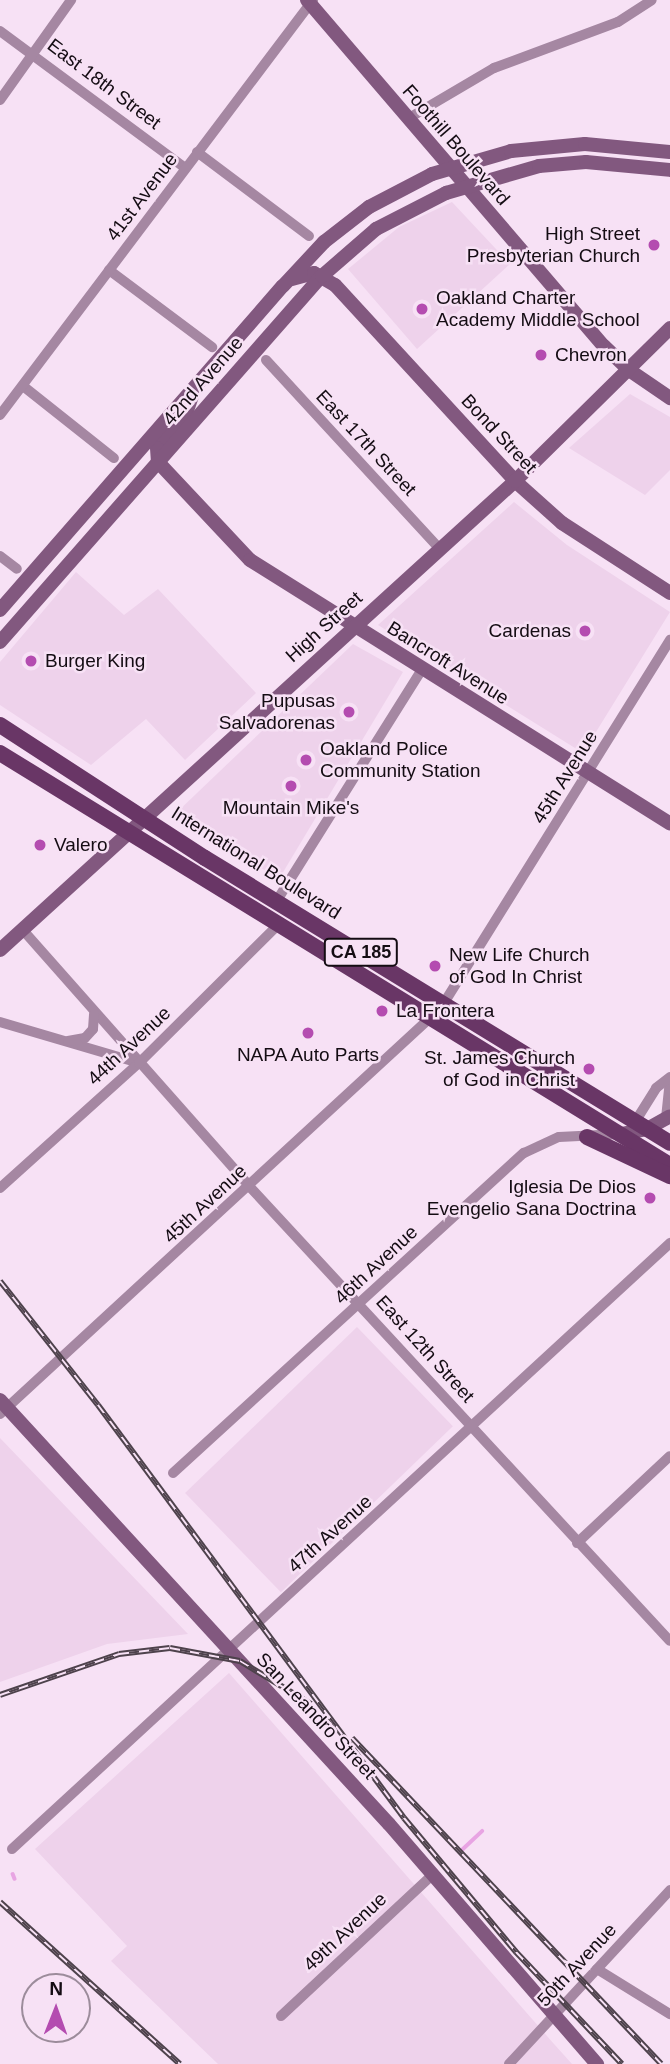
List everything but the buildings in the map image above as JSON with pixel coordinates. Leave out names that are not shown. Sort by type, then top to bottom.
[{"type":"main road","name":"Foothill Boulevard","points":[[310,1],[467,186],[629,370],[670,398]]},
{"type":"main road","name":"42nd Avenue","points":[[0,610],[283,286],[324,242],[369,207],[451,167],[511,151],[560,145],[612,144],[670,152]]},
{"type":"main road","name":"42nd Avenue","points":[[0,642],[321,275],[385,224],[467,186],[563,163],[611,163],[670,170]]},
{"type":"main road","points":[[283,286],[306,273],[321,275]]},
{"type":"main road","name":"Bond Street","points":[[321,275],[335,285],[515,481],[562,523],[670,593]]},
{"type":"main road","name":"High Street","points":[[0,950],[441,550],[670,328]]},
{"type":"main road","points":[[158,462],[157,448],[186,413],[194,388]]},
{"type":"main road","name":"Bancroft Avenue","points":[[158,462],[250,560],[587,774],[670,823]]},
{"type":"main road","name":"International Boulevard","points":[[0,725],[276,902],[670,1143]]},
{"type":"main road","name":"International Boulevard","points":[[0,753],[129,831],[277,926],[432,1017],[670,1165]]},
{"type":"main road","name":"46th Avenue","points":[[621,1134],[668,1117]]},
{"type":"main road","points":[[587,1137],[670,1176]]},
{"type":"main road","name":"San Leandro Street","points":[[2,1407],[228,1649],[432,1875],[553,2017],[597,2064]]},
{"type":"street","points":[[0,100],[71,0]]},
{"type":"street","points":[[409,118],[494,68],[618,22],[652,0]]},
{"type":"street","name":"41st Avenue","points":[[0,415],[4,400],[23,386],[310,1]]},
{"type":"street","name":"East 18th Street","points":[[0,31],[34,52],[185,167]]},
{"type":"street","points":[[197,152],[309,236]]},
{"type":"street","points":[[109,270],[212,347]]},
{"type":"street","name":"East 17th Street","points":[[266,360],[441,550]]},
{"type":"street","points":[[23,386],[114,458]]},
{"type":"street","points":[[0,556],[17,569]]},
{"type":"street","name":"45th Avenue","points":[[444,1003],[670,640]]},
{"type":"street","points":[[276,902],[422,669]]},
{"type":"street","name":"44th Avenue","points":[[0,1188],[139,1063],[277,926]]},
{"type":"street","name":"East 12th Street","points":[[22,929],[94,1014],[250,1187],[670,1641]]},
{"type":"street","points":[[65,1042],[85,1038],[93,1029],[94,1014]]},
{"type":"street","name":"45th Avenue","points":[[2,1407],[250,1187],[432,1017]]},
{"type":"street","points":[[0,1022],[139,1063]]},
{"type":"street","name":"46th Avenue","points":[[641,1125],[656,1088],[670,1078]]},
{"type":"street","name":"46th Avenue","points":[[668,1117],[670,1078]]},
{"type":"street","name":"46th Avenue","points":[[173,1473],[362,1305],[524,1153],[559,1137],[621,1134]]},
{"type":"street","name":"47th Avenue","points":[[12,1849],[228,1649],[473,1429],[670,1243]]},
{"type":"street","points":[[577,1543],[670,1456]]},
{"type":"street","name":"49th Avenue","points":[[281,2016],[432,1875]]},
{"type":"street","name":"50th Avenue","points":[[509,2064],[670,1890]]},
{"type":"street","points":[[597,1969],[670,2014]]},
{"type":"shaded area","name":"Oakland Charter Academy Middle School","points":[[452,202],[510,264],[417,349],[348,269],[399,227]]},
{"type":"shaded area","points":[[630,394],[670,417],[670,470],[645,495],[569,448]]},
{"type":"shaded area","points":[[514,502],[567,545],[670,612],[583,753],[378,625]]},
{"type":"shaded area","points":[[76,572],[124,615],[158,589],[256,693],[185,760],[146,719],[91,765],[0,705],[0,662]]},
{"type":"shaded area","points":[[353,644],[403,672],[279,879],[174,815]]},
{"type":"shaded area","points":[[357,1327],[453,1426],[281,1592],[185,1493]]},
{"type":"shaded area","points":[[0,1438],[188,1634],[107,1644],[0,1682]]},
{"type":"shaded area","points":[[229,1673],[572,2064],[218,2064],[111,1961],[127,1946],[35,1849]]},
{"type":"waterway","points":[[463,1849],[482,1831]]},
{"type":"waterway","points":[[13,1874],[15,1879]]},
{"type":"railway","points":[[0,1281],[98,1405],[404,1818],[516,1952],[622,2064]]},
{"type":"railway","points":[[0,1695],[119,1654],[170,1648],[240,1661],[311,1704]]},
{"type":"railway","points":[[352,1738],[661,2064]]},
{"type":"railway","points":[[0,1902],[180,2064]]},
{"type":"place","name":"High Street Presbyterian Church","points":[[654,245]]},
{"type":"place","name":"Oakland Charter Academy Middle School","points":[[422,309]]},
{"type":"place","name":"Chevron","points":[[541,355]]},
{"type":"place","name":"Cardenas","points":[[585,631]]},
{"type":"place","name":"Burger King","points":[[31,661]]},
{"type":"place","name":"Pupusas Salvadorenas","points":[[349,712]]},
{"type":"place","name":"Oakland Police Community Station","points":[[306,760]]},
{"type":"place","name":"Mountain Mike's","points":[[291,786]]},
{"type":"place","name":"Valero","points":[[40,845]]},
{"type":"place","name":"New Life Church of God In Christ","points":[[435,966]]},
{"type":"place","name":"La Frontera","points":[[382,1011]]},
{"type":"place","name":"NAPA Auto Parts","points":[[308,1033]]},
{"type":"place","name":"St. James Church of God in Christ","points":[[589,1069]]},
{"type":"place","name":"Iglesia De Dios Evengelio Sana Doctrina","points":[[650,1198]]}]
